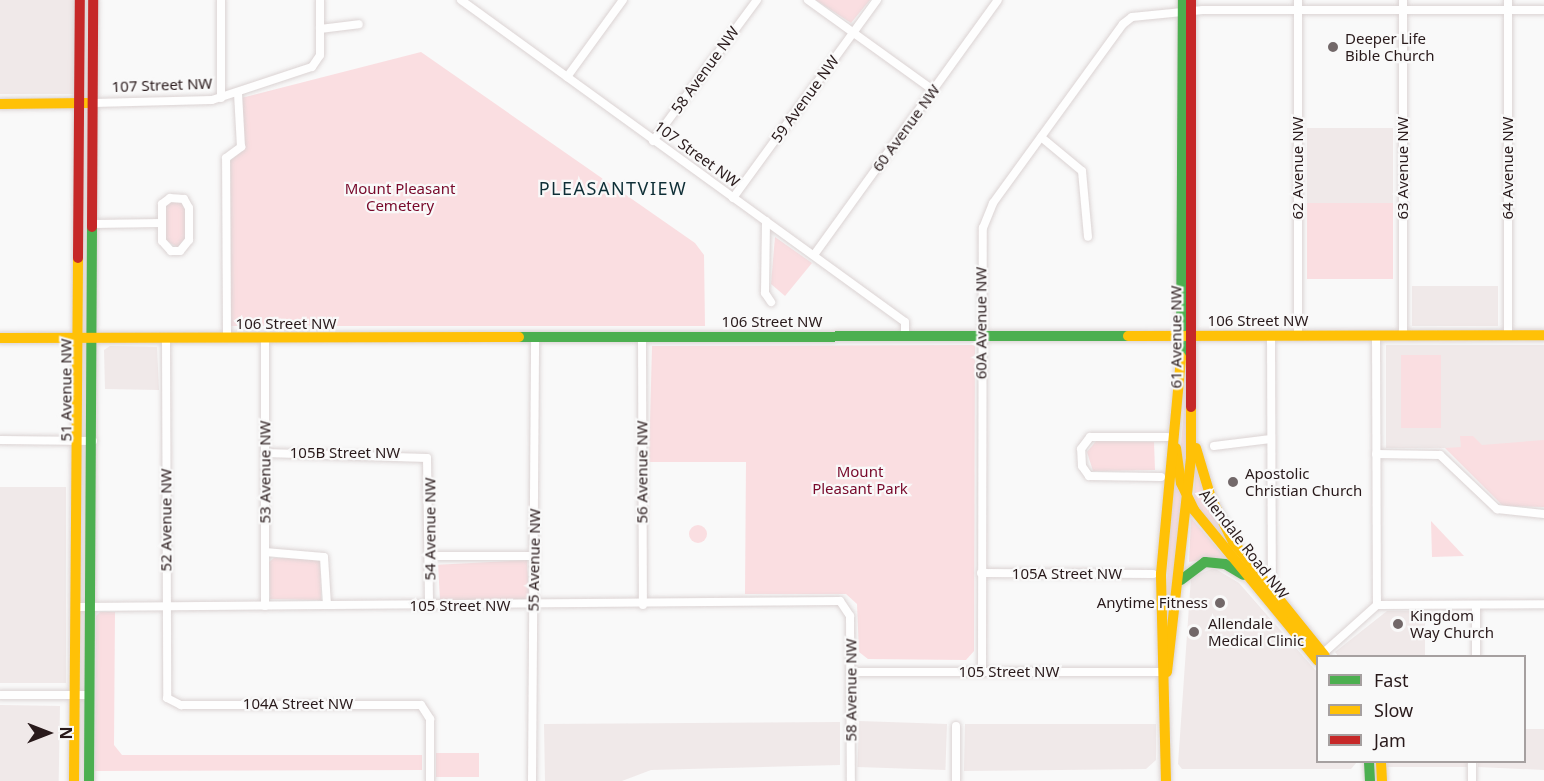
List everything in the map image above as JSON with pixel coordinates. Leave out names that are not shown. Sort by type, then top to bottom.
[{"type":"main road","name":"51 Avenue NW","points":[[74,781],[81,364],[80,0]]},
{"type":"main road","name":"51 Avenue NW","points":[[89,781],[94,338],[93,0]]},
{"type":"main road","name":"61 Avenue NW","points":[[1183,0],[1187,15]]},
{"type":"main road","name":"61 Avenue NW","points":[[1167,672],[1181,580],[1189,500],[1192,417],[1186,336],[1187,15],[1191,0]]},
{"type":"main road","name":"107 Street NW","points":[[0,104],[93,103]]},
{"type":"main road","name":"106 Street NW","points":[[0,338],[642,339],[905,336],[1544,335]]},
{"type":"main road","name":"61 Avenue NW","points":[[1166,781],[1167,672],[1163,526],[1186,336]]},
{"type":"main road","points":[[56,338],[74,349],[81,364]]},
{"type":"main road","name":"Allendale Road NW","points":[[1180,397],[1176,457],[1189,500],[1317,655]]},
{"type":"main road","name":"Allendale Road NW","points":[[1192,417],[1210,498],[1254,578],[1272,593],[1318,655]]},
{"type":"main road","points":[[1181,580],[1197,566],[1214,561],[1254,578]]},
{"type":"main road","points":[[1369,763],[1370,781]]},
{"type":"main road","points":[[1381,763],[1382,781]]},
{"type":"street","points":[[221,0],[221,98]]},
{"type":"street","points":[[320,0],[320,29],[359,24]]},
{"type":"street","name":"107 Street NW","points":[[461,0],[905,322],[905,336]]},
{"type":"street","points":[[567,78],[623,0]]},
{"type":"street","name":"58 Avenue NW","points":[[653,141],[757,0]]},
{"type":"street","points":[[808,0],[933,90]]},
{"type":"street","name":"59 Avenue NW","points":[[734,198],[877,0]]},
{"type":"street","name":"60 Avenue NW","points":[[814,255],[998,0]]},
{"type":"street","name":"62 Avenue NW","points":[[1298,0],[1298,336]]},
{"type":"street","name":"63 Avenue NW","points":[[1403,0],[1403,335]]},
{"type":"street","name":"64 Avenue NW","points":[[1508,0],[1508,335]]},
{"type":"street","points":[[1187,15],[1298,10],[1544,10]]},
{"type":"street","name":"60A Avenue NW","points":[[982,672],[981,336],[986,220],[1041,137],[1126,20],[1187,15]]},
{"type":"street","name":"107 Street NW","points":[[93,103],[221,98],[238,93],[319,62],[320,29]]},
{"type":"street","points":[[227,338],[226,158],[241,147],[238,93]]},
{"type":"street","points":[[1041,137],[1082,171],[1088,237]]},
{"type":"street","points":[[165,200],[184,200],[189,240],[184,249],[171,251],[164,245],[162,224],[165,200]]},
{"type":"street","points":[[766,222],[765,293],[771,302]]},
{"type":"street","points":[[93,224],[162,224]]},
{"type":"street","points":[[1271,335],[1272,593]]},
{"type":"street","points":[[1376,335],[1377,605]]},
{"type":"street","name":"52 Avenue NW","points":[[166,338],[166,606],[169,701]]},
{"type":"street","name":"53 Avenue NW","points":[[265,338],[265,606]]},
{"type":"street","name":"55 Avenue NW","points":[[532,781],[535,339]]},
{"type":"street","name":"56 Avenue NW","points":[[642,339],[643,605]]},
{"type":"street","points":[[1161,477],[1089,476],[1082,466],[1082,448],[1093,436],[1167,436]]},
{"type":"street","points":[[1214,446],[1271,439]]},
{"type":"street","points":[[0,440],[93,441]]},
{"type":"street","name":"105B Street NW","points":[[265,453],[424,455]]},
{"type":"street","points":[[1376,454],[1440,455],[1497,509],[1544,514]]},
{"type":"street","name":"54 Avenue NW","points":[[424,455],[430,463],[429,606]]},
{"type":"street","points":[[265,552],[322,555],[327,565],[327,605]]},
{"type":"street","points":[[430,556],[535,556]]},
{"type":"street","points":[[1254,578],[1272,561]]},
{"type":"street","name":"105A Street NW","points":[[981,573],[1153,574]]},
{"type":"street","name":"58 Avenue NW","points":[[843,602],[850,616],[851,781]]},
{"type":"street","name":"105 Street NW","points":[[77,607],[533,606],[843,602]]},
{"type":"street","points":[[1476,604],[1476,655]]},
{"type":"street","points":[[1321,655],[1377,605],[1544,604]]},
{"type":"street","name":"105 Street NW","points":[[851,672],[1167,672]]},
{"type":"street","points":[[0,695],[90,694]]},
{"type":"street","name":"104A Street NW","points":[[169,701],[427,708],[430,781]]},
{"type":"street","points":[[956,726],[956,781]]},
{"type":"street","points":[[1472,763],[1472,781]]},
{"type":"shaded area","points":[[0,0],[76,0],[76,94],[0,94]]},
{"type":"shaded area","points":[[1307,128],[1393,128],[1393,203],[1307,203]]},
{"type":"shaded area","points":[[1412,286],[1498,286],[1498,326],[1412,326]]},
{"type":"shaded area","points":[[1386,345],[1544,345],[1544,448],[1386,448]]},
{"type":"shaded area","points":[[110,346],[157,347],[159,390],[105,389],[104,350]]},
{"type":"shaded area","points":[[0,487],[66,487],[66,683],[0,683]]},
{"type":"shaded area","points":[[1214,568],[1239,583],[1316,671],[1316,763],[1356,763],[1351,769],[1182,769],[1178,764],[1191,577]]},
{"type":"shaded area","points":[[1387,611],[1425,611],[1425,655],[1337,655],[1335,652]]},
{"type":"shaded area","points":[[0,705],[60,706],[59,781],[0,781]]},
{"type":"shaded area","points":[[859,721],[947,724],[945,770],[857,767]]},
{"type":"shaded area","points":[[840,722],[840,765],[651,770],[622,781],[545,781],[544,724]]},
{"type":"shaded area","points":[[965,724],[1156,724],[1156,760],[1146,769],[964,771]]},
{"type":"shaded area","points":[[1526,729],[1544,729],[1544,770],[1478,767],[1478,763],[1526,763]]},
{"type":"shaded area","points":[[1387,763],[1467,763],[1467,767],[1387,767]]},
{"type":"green space","points":[[816,0],[870,0],[851,23]]},
{"type":"green space","name":"Mount Pleasant Cemetery","points":[[421,52],[695,243],[704,255],[705,326],[231,326],[230,161],[243,150],[241,98]]},
{"type":"green space","points":[[171,201],[183,202],[186,209],[186,239],[179,248],[165,240],[165,205]]},
{"type":"green space","points":[[1307,203],[1393,203],[1393,279],[1307,279]]},
{"type":"green space","points":[[775,237],[812,263],[785,296],[771,284]]},
{"type":"green space","name":"Mount Pleasant Park","points":[[975,345],[974,651],[966,660],[868,659],[859,652],[857,604],[846,594],[745,594],[746,462],[649,462],[652,346]]},
{"type":"green space","points":[[1401,355],[1441,355],[1441,428],[1401,428]]},
{"type":"green space","points":[[1186,388],[1187,481],[1180,456]]},
{"type":"green space","points":[[1460,436],[1473,436],[1482,445],[1544,440],[1544,507],[1503,506],[1445,448],[1461,447]]},
{"type":"green space","points":[[1096,441],[1154,442],[1155,470],[1093,471],[1087,452]]},
{"type":"green space","points":[[1195,465],[1209,506],[1238,557],[1194,502]]},
{"type":"green space","points":[[1174,475],[1184,503],[1166,653],[1168,549]]},
{"type":"green space","points":[[1192,519],[1225,557],[1189,562]]},
{"type":"green space","points":[[1431,521],[1464,556],[1432,557]]},
{"type":"green space","points":[[698,525],[704,528],[707,534],[704,540],[698,543],[692,540],[689,534],[692,528]]},
{"type":"green space","points":[[274,558],[320,559],[321,600],[270,599],[269,562]]},
{"type":"green space","points":[[527,560],[529,599],[440,604],[438,565]]},
{"type":"green space","points":[[100,612],[115,612],[114,745],[122,755],[422,755],[422,770],[95,771],[96,616]]},
{"type":"green space","points":[[436,753],[479,753],[479,777],[436,777]]},
{"type":"traffic: fast","points":[[1181,357],[1183,0]]},
{"type":"traffic: fast","points":[[89,781],[92,227]]},
{"type":"traffic: fast","points":[[519,337],[1128,336]]},
{"type":"traffic: fast","points":[[1181,580],[1205,562],[1225,564],[1243,575]]},
{"type":"traffic: fast","points":[[1369,763],[1370,781]]},
{"type":"traffic: slow","points":[[0,104],[87,103]]},
{"type":"traffic: slow","points":[[74,781],[78,258]]},
{"type":"traffic: slow","points":[[1128,336],[1544,335]]},
{"type":"traffic: slow","points":[[0,338],[519,337]]},
{"type":"traffic: slow","points":[[1166,781],[1161,574],[1181,357]]},
{"type":"traffic: slow","points":[[1167,672],[1191,459],[1191,407]]},
{"type":"traffic: slow","points":[[1176,448],[1181,483],[1194,510],[1316,659]]},
{"type":"traffic: slow","points":[[1196,448],[1211,498],[1233,542],[1324,655]]},
{"type":"traffic: slow","points":[[1381,763],[1382,781]]},
{"type":"traffic: jam","points":[[78,258],[80,0]]},
{"type":"traffic: jam","points":[[92,227],[93,0]]},
{"type":"traffic: jam","points":[[1191,0],[1191,407]]},
{"type":"place","name":"Deeper Life Bible Church","points":[[1333,47]]},
{"type":"place","name":"Apostolic Christian Church","points":[[1233,482]]},
{"type":"place","name":"Anytime Fitness","points":[[1220,603]]},
{"type":"place","name":"Kingdom Way Church","points":[[1398,624]]},
{"type":"place","name":"Allendale Medical Clinic","points":[[1194,632]]},
{"type":"district","name":"PLEASANTVIEW","points":[[613,188]]}]
